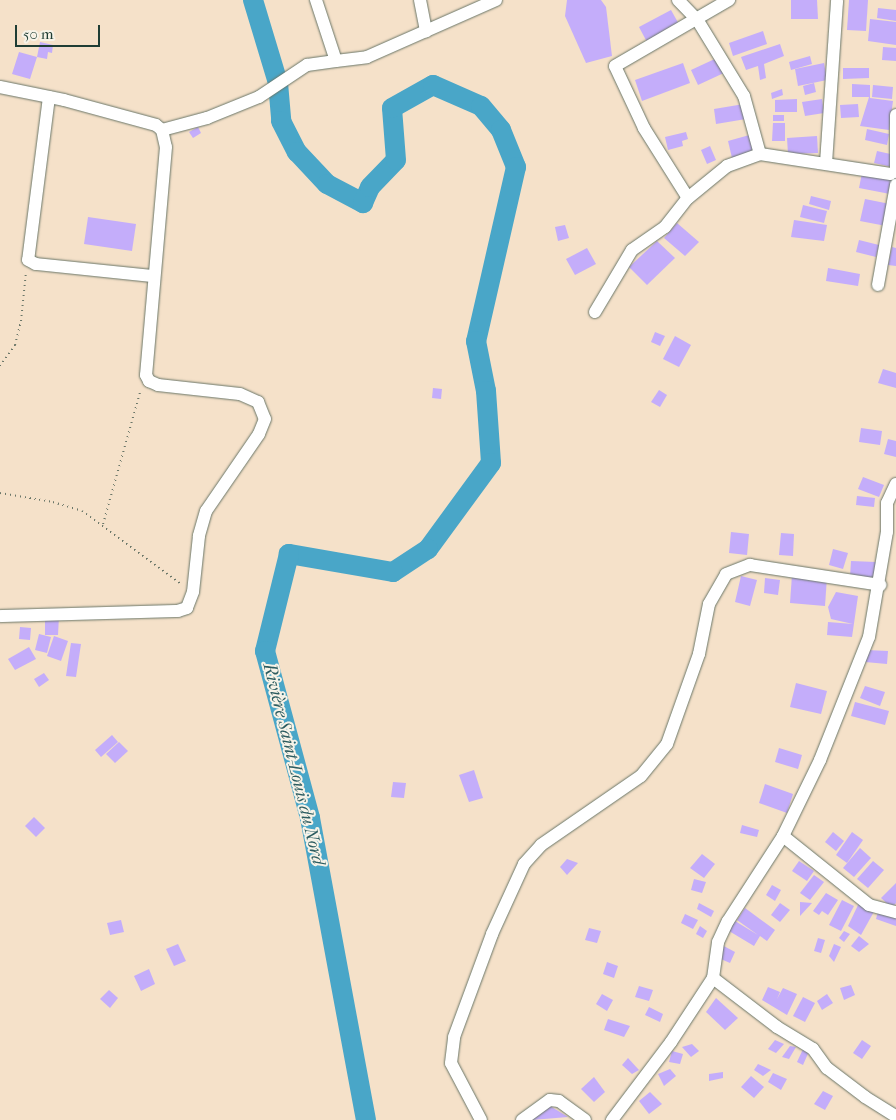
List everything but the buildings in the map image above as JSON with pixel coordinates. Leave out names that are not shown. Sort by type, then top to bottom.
[{"type":"street","points":[[316,0],[336,61]]},
{"type":"street","points":[[420,0],[426,31]]},
{"type":"street","points":[[162,130],[207,118],[259,97],[307,65],[367,57],[496,0]]},
{"type":"street","points":[[678,0],[698,21],[744,96],[760,154]]},
{"type":"street","points":[[688,198],[644,128],[615,66],[698,21],[729,0]]},
{"type":"street","points":[[826,163],[837,0]]},
{"type":"street","points":[[0,87],[49,97],[156,124],[162,130],[166,147],[153,276],[146,375],[148,381],[158,385],[240,394],[258,402],[263,410],[265,419],[259,434],[206,511],[199,536],[193,592],[187,608],[178,611],[0,616]]},
{"type":"street","points":[[49,97],[28,260],[36,264],[153,276]]},
{"type":"street","points":[[878,285],[891,244],[896,115]]},
{"type":"street","points":[[595,312],[632,250],[666,227],[688,198],[727,166],[760,154],[826,163],[894,177]]},
{"type":"street","points":[[612,1120],[672,1042],[713,978],[718,942],[728,921],[783,836],[820,760],[869,637],[880,585],[887,532],[887,503],[896,484]]},
{"type":"street","points":[[481,1120],[451,1063],[454,1037],[492,934],[524,864],[540,846],[641,776],[667,744],[700,654],[709,604],[726,574],[750,565],[880,585]]},
{"type":"street","points":[[783,836],[869,904],[896,912]]},
{"type":"street","points":[[713,978],[777,1027],[812,1049],[827,1068],[865,1097],[896,1116]]},
{"type":"street","points":[[522,1120],[550,1100],[559,1101],[585,1120]]},
{"type":"path","points":[[0,366],[17,337],[28,260]]},
{"type":"path","points":[[103,524],[146,375]]},
{"type":"path","points":[[0,493],[53,502],[82,511],[103,524],[193,592]]},
{"type":"waterway","name":"Rivière Saint-Louis du Nord","points":[[253,0],[278,83],[281,121],[297,152],[327,184],[363,203],[370,187],[396,160],[392,108],[433,85],[481,106],[501,130],[516,167],[476,341],[486,391],[491,463],[428,549],[393,572],[289,554],[265,651],[310,818],[366,1120]]}]
